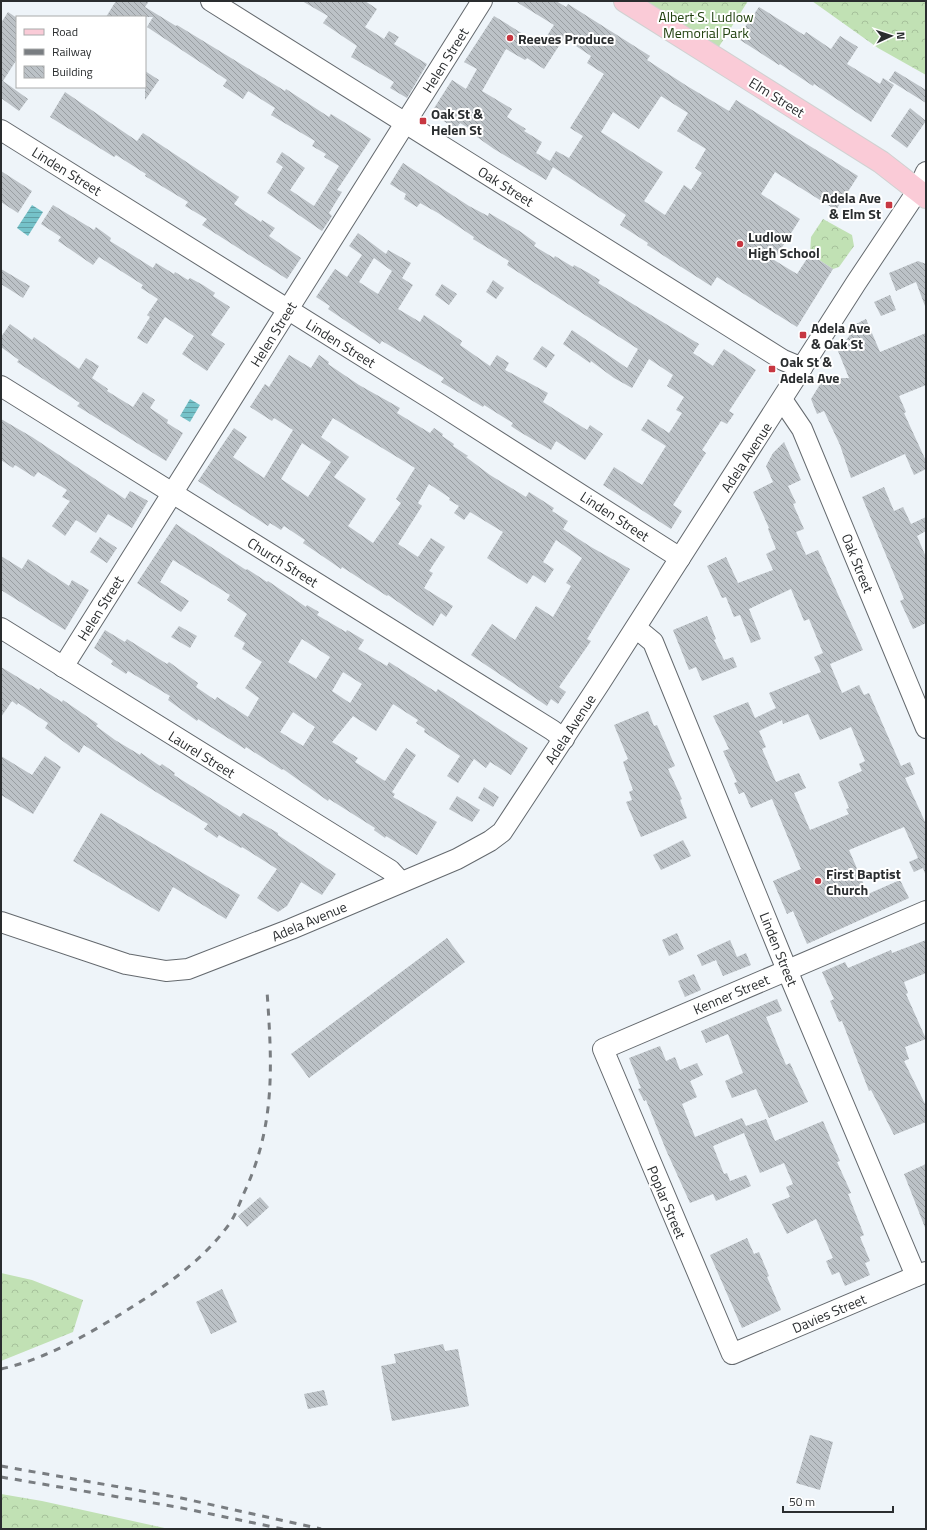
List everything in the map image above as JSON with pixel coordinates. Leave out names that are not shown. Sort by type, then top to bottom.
[{"type":"main road","name":"Elm Street","points":[[625,1],[923,187]]},
{"type":"street","name":"Oak Street","points":[[211,1],[783,360],[802,368]]},
{"type":"street","name":"Helen Street","points":[[63,667],[482,1]]},
{"type":"street","name":"Linden Street","points":[[1,130],[530,461],[680,558]]},
{"type":"street","name":"Adela Avenue","points":[[1,922],[126,964],[166,971],[188,969],[207,963],[457,859],[490,841],[502,832],[783,401],[802,368],[923,187]]},
{"type":"street","name":"Church Street","points":[[1,386],[552,730],[564,739]]},
{"type":"street","name":"Oak Street","points":[[783,401],[802,429],[926,728]]},
{"type":"street","name":"Laurel Street","points":[[1,628],[390,870],[401,882]]},
{"type":"street","name":"Linden Street","points":[[636,628],[653,642],[787,970],[921,1274]]},
{"type":"street","name":"Kenner Street","points":[[603,1049],[926,911]]},
{"type":"street","name":"Poplar Street","points":[[603,1049],[732,1354]]},
{"type":"street","name":"Davies Street","points":[[732,1354],[921,1274]]},
{"type":"green space","name":"Albert S. Ludlow Memorial Park","points":[[625,1],[748,1],[713,56]]},
{"type":"green space","points":[[812,1],[926,1],[926,75],[878,48]]},
{"type":"green space","points":[[823,219],[852,235],[854,246],[839,267],[833,269],[810,254],[811,237]]},
{"type":"green space","points":[[1,1273],[32,1280],[83,1300],[73,1332],[1,1361]]},
{"type":"green space","points":[[1,1494],[42,1501],[169,1529],[1,1529]]},
{"type":"water","points":[[32,205],[43,212],[28,236],[17,228]]},
{"type":"water","points":[[190,399],[200,405],[190,422],[180,416]]},
{"type":"building","points":[[116,1],[149,1],[145,7],[285,91],[286,89],[329,117],[331,114],[371,139],[337,190],[342,192],[329,213],[332,216],[322,231],[267,193],[283,167],[276,162],[282,152],[305,168],[290,190],[314,206],[339,166],[324,157],[326,154],[312,146],[315,141],[271,115],[275,108],[248,91],[243,99],[223,86],[227,80],[147,27],[153,17],[107,16]]},
{"type":"building","points":[[302,1],[365,1],[377,9],[365,27],[384,39],[389,31],[399,37],[394,44],[427,64],[407,98],[390,88],[394,82],[351,57],[357,46],[323,23],[328,16]]},
{"type":"building","points":[[515,1],[556,1],[566,7],[568,4],[650,56],[647,60],[729,111],[736,100],[858,176],[836,210],[775,172],[761,194],[800,219],[774,260],[797,274],[810,254],[833,269],[797,327],[717,277],[711,286],[647,245],[648,243],[620,225],[626,215],[553,167],[546,180],[494,149],[477,137],[479,134],[460,123],[456,129],[431,113],[452,80],[466,89],[477,69],[464,62],[494,16],[541,45],[554,25]],"holes":[[[564,38],[591,56],[587,63],[604,74],[570,128],[583,136],[569,158],[556,151],[550,161],[536,153],[542,142],[524,131],[526,129],[507,117],[512,109],[482,91],[506,49],[525,60],[527,58],[544,69]],[[661,96],[688,113],[677,131],[706,149],[695,168],[702,173],[691,190],[684,185],[665,215],[644,201],[663,172],[601,132],[613,112],[639,129]]]},
{"type":"building","points":[[759,7],[804,35],[806,32],[831,49],[840,36],[858,47],[847,64],[880,84],[883,78],[894,85],[871,122],[814,84],[813,86],[737,38]]},
{"type":"building","points":[[8,12],[16,17],[16,61],[3,81],[28,99],[19,111],[1,98],[1,23]]},
{"type":"building","points":[[895,71],[926,90],[926,103],[889,80]]},
{"type":"building","points":[[146,72],[159,80],[145,100],[146,88]]},
{"type":"building","points":[[65,92],[137,141],[143,133],[239,197],[234,204],[261,222],[262,220],[275,228],[269,236],[301,258],[287,279],[202,225],[207,219],[185,206],[188,202],[145,176],[146,174],[116,155],[114,157],[50,117]]},
{"type":"building","points":[[910,108],[926,121],[907,148],[891,136]]},
{"type":"building","points":[[403,163],[469,206],[488,216],[489,213],[521,232],[536,243],[534,246],[554,258],[555,256],[573,267],[574,265],[587,272],[600,280],[598,283],[699,344],[693,353],[713,366],[724,349],[756,370],[729,411],[734,414],[727,424],[721,421],[702,450],[706,453],[673,505],[682,511],[671,529],[603,485],[614,467],[642,485],[666,446],[641,430],[648,419],[669,433],[682,413],[676,410],[684,397],[667,386],[673,375],[649,359],[632,388],[614,378],[591,361],[590,363],[563,344],[572,330],[627,368],[638,349],[507,265],[509,261],[473,239],[474,237],[438,213],[420,203],[417,207],[404,199],[406,194],[390,184]]},
{"type":"building","points":[[1,171],[32,191],[18,213],[1,202]]},
{"type":"building","points":[[53,205],[94,230],[96,227],[111,238],[110,241],[153,268],[156,263],[174,274],[175,272],[188,280],[190,278],[203,285],[215,293],[213,296],[230,307],[211,335],[225,344],[207,371],[182,354],[194,336],[165,317],[147,344],[137,338],[150,317],[147,315],[158,299],[141,288],[143,285],[99,257],[93,265],[58,241],[61,237],[41,224]]},
{"type":"building","points":[[358,233],[386,254],[388,250],[411,263],[402,278],[413,285],[398,309],[420,322],[424,315],[462,341],[460,345],[490,366],[497,355],[509,363],[505,370],[548,393],[543,402],[587,430],[590,425],[603,434],[585,460],[556,441],[551,450],[520,432],[511,426],[513,423],[484,405],[483,407],[441,382],[444,378],[382,341],[380,344],[328,309],[330,306],[316,297],[335,269],[347,277],[362,255],[349,246]],"holes":[[[374,258],[392,271],[378,294],[359,282]]]},
{"type":"building","points":[[918,261],[926,264],[925,306],[916,282],[896,291],[889,273]]},
{"type":"building","points":[[1,269],[30,286],[23,298],[1,284]]},
{"type":"building","points":[[493,280],[504,288],[496,299],[486,292]]},
{"type":"building","points":[[442,284],[457,294],[449,305],[435,295]]},
{"type":"building","points":[[890,295],[896,310],[881,316],[874,302]]},
{"type":"building","points":[[866,319],[880,352],[926,333],[926,385],[899,396],[906,412],[904,413],[926,461],[926,469],[914,475],[905,454],[851,478],[840,445],[824,411],[817,414],[811,399],[824,378],[849,378],[838,351],[855,328],[854,325]]},
{"type":"building","points":[[10,324],[32,340],[34,337],[79,369],[86,358],[99,366],[92,378],[108,389],[107,391],[133,407],[143,392],[155,400],[150,408],[168,420],[167,423],[183,433],[166,461],[77,406],[80,403],[17,362],[19,360],[1,347],[1,337]]},
{"type":"building","points":[[542,346],[555,355],[546,368],[533,359]]},
{"type":"building","points":[[289,355],[311,368],[319,355],[329,362],[328,364],[359,385],[400,408],[397,413],[430,433],[434,428],[443,434],[442,436],[454,444],[453,446],[468,456],[466,457],[490,475],[526,497],[529,492],[554,508],[552,511],[568,521],[563,529],[630,569],[587,639],[591,641],[559,687],[566,692],[558,704],[551,699],[547,706],[471,655],[492,624],[515,640],[536,606],[553,617],[571,586],[566,583],[582,558],[556,540],[543,562],[554,569],[545,583],[533,575],[527,584],[487,558],[503,532],[470,512],[464,520],[454,513],[459,506],[429,484],[418,503],[422,506],[398,544],[418,557],[431,538],[445,547],[429,571],[433,573],[424,588],[453,606],[446,617],[441,613],[433,626],[388,595],[387,596],[342,567],[341,569],[303,543],[305,540],[284,526],[281,530],[270,523],[268,526],[198,481],[234,428],[247,437],[233,457],[264,478],[293,430],[274,418],[272,421],[250,407],[265,384],[269,387]],"holes":[[[333,418],[415,468],[396,499],[401,503],[373,543],[348,526],[366,499],[334,477],[349,457],[321,437]],[[302,443],[331,462],[308,497],[281,479]]]},
{"type":"building","points":[[1,419],[32,437],[125,499],[130,491],[148,501],[132,528],[108,514],[96,533],[76,520],[65,536],[52,526],[70,501],[62,497],[67,490],[38,472],[34,477],[15,465],[13,468],[1,460]]},
{"type":"building","points":[[784,442],[801,480],[788,486],[796,503],[793,504],[804,529],[796,532],[806,555],[818,550],[863,650],[830,664],[842,693],[859,685],[864,695],[869,693],[901,766],[910,762],[915,774],[905,778],[926,824],[926,876],[923,868],[914,872],[909,862],[918,858],[904,827],[849,850],[868,894],[900,880],[909,898],[807,944],[793,911],[787,914],[773,881],[801,869],[772,799],[751,808],[744,792],[739,794],[734,783],[737,782],[723,751],[729,749],[713,716],[748,702],[755,718],[776,708],[769,693],[821,672],[814,657],[823,653],[809,619],[804,621],[791,589],[749,609],[761,639],[751,643],[740,615],[734,617],[726,597],[722,598],[707,566],[726,557],[738,583],[773,570],[766,554],[776,549],[768,529],[769,528],[753,492],[773,482],[766,466],[773,453]],"holes":[[[808,714],[820,740],[851,727],[865,761],[859,764],[862,771],[838,782],[849,808],[846,809],[849,814],[810,830],[794,793],[806,788],[799,773],[776,782],[762,749],[766,747],[759,731],[782,720],[783,724]]]},
{"type":"building","points":[[884,487],[894,511],[903,507],[911,524],[926,517],[926,531],[917,536],[926,557],[926,623],[913,629],[900,601],[904,599],[862,497]]},
{"type":"building","points":[[176,524],[246,570],[247,569],[267,582],[268,581],[306,607],[307,605],[319,612],[317,615],[346,632],[347,630],[364,640],[358,649],[387,666],[389,662],[436,692],[438,689],[528,748],[511,775],[490,762],[486,768],[474,759],[458,783],[447,776],[460,756],[424,732],[425,729],[416,723],[418,720],[393,704],[376,731],[353,716],[332,742],[358,758],[355,762],[385,781],[406,748],[416,755],[392,792],[395,794],[393,797],[437,822],[417,855],[386,836],[385,838],[374,830],[375,828],[329,799],[328,801],[283,769],[282,770],[246,747],[245,749],[198,719],[197,721],[168,700],[170,696],[128,671],[126,674],[111,664],[113,661],[94,648],[105,630],[125,642],[127,639],[167,664],[169,662],[198,683],[196,687],[215,700],[217,697],[248,717],[259,698],[245,688],[262,662],[242,649],[245,643],[234,636],[247,614],[227,600],[230,595],[173,560],[160,582],[189,601],[181,612],[137,583]],"holes":[[[302,639],[330,657],[316,679],[288,662]],[[343,672],[362,684],[350,703],[332,691]],[[293,712],[315,727],[303,746],[280,732]]]},
{"type":"building","points":[[100,537],[117,548],[107,563],[90,552]]},
{"type":"building","points":[[1,556],[22,569],[28,559],[69,586],[72,580],[89,590],[65,630],[1,590]]},
{"type":"building","points":[[707,616],[716,639],[714,640],[724,660],[733,657],[737,667],[702,681],[696,667],[689,670],[673,630]]},
{"type":"building","points":[[179,626],[197,636],[190,648],[171,637]]},
{"type":"building","points":[[1,667],[39,690],[40,688],[62,702],[63,700],[98,724],[96,726],[115,740],[140,755],[141,753],[160,766],[162,764],[175,773],[174,775],[240,817],[243,813],[278,833],[278,835],[336,874],[322,895],[301,882],[287,906],[278,912],[257,898],[277,869],[242,847],[241,848],[219,835],[217,838],[204,829],[208,824],[84,745],[79,753],[45,728],[48,723],[18,703],[17,705],[12,701],[1,717]]},
{"type":"building","points":[[648,711],[654,726],[657,725],[675,766],[668,769],[682,799],[680,800],[687,818],[641,837],[626,802],[632,800],[629,792],[633,790],[623,762],[628,759],[614,725]]},
{"type":"building","points":[[1,756],[32,775],[45,756],[61,767],[33,814],[1,795]]},
{"type":"building","points":[[484,787],[499,797],[493,807],[478,798]]},
{"type":"building","points":[[457,796],[480,810],[472,822],[449,809]]},
{"type":"building","points":[[101,813],[240,895],[226,919],[173,887],[159,912],[73,861]]},
{"type":"building","points":[[683,840],[691,856],[661,870],[653,855]]},
{"type":"building","points":[[677,933],[684,949],[669,956],[662,940]]},
{"type":"building","points":[[447,938],[465,962],[309,1078],[291,1054]]},
{"type":"building","points":[[730,940],[737,957],[746,953],[751,965],[723,976],[716,960],[702,966],[697,955]]},
{"type":"building","points":[[926,940],[926,973],[904,982],[908,993],[906,994],[926,1039],[905,1047],[909,1059],[904,1061],[926,1106],[926,1122],[894,1135],[871,1090],[869,1091],[842,1021],[839,1022],[830,1001],[834,999],[822,972],[845,962],[848,968],[891,950],[892,953]]},
{"type":"building","points":[[694,974],[701,990],[685,997],[678,981]]},
{"type":"building","points":[[777,999],[782,1011],[766,1017],[786,1065],[790,1063],[808,1102],[769,1118],[756,1089],[732,1098],[725,1081],[743,1073],[728,1034],[706,1043],[701,1031]]},
{"type":"building","points":[[660,1046],[666,1061],[675,1057],[680,1070],[697,1063],[703,1075],[690,1081],[697,1097],[682,1104],[695,1137],[742,1118],[746,1126],[766,1119],[775,1141],[823,1121],[840,1161],[837,1162],[851,1193],[848,1194],[864,1235],[860,1237],[870,1261],[865,1263],[870,1275],[845,1286],[839,1272],[832,1275],[826,1261],[833,1258],[816,1219],[787,1234],[772,1204],[790,1197],[786,1187],[793,1184],[784,1163],[760,1173],[744,1133],[713,1146],[724,1174],[727,1173],[730,1181],[746,1175],[751,1186],[716,1201],[713,1194],[690,1203],[666,1150],[646,1100],[644,1101],[638,1089],[641,1088],[629,1058]]},
{"type":"building","points":[[926,1164],[926,1230],[904,1174]]},
{"type":"building","points":[[260,1197],[269,1207],[247,1227],[238,1216]]},
{"type":"building","points":[[747,1238],[754,1254],[759,1252],[769,1276],[767,1277],[781,1310],[742,1328],[710,1255]]},
{"type":"building","points":[[222,1289],[237,1322],[211,1334],[196,1302]]},
{"type":"building","points":[[443,1344],[445,1351],[458,1349],[469,1406],[392,1421],[381,1366],[396,1363],[394,1354]]},
{"type":"building","points":[[324,1390],[328,1405],[308,1409],[304,1394]]},
{"type":"building","points":[[810,1435],[833,1442],[820,1490],[796,1483]]},
{"type":"railway","points":[[1,1369],[18,1365],[65,1346],[95,1330],[139,1303],[195,1262],[208,1250],[230,1223],[238,1208],[254,1168],[262,1143],[267,1118],[270,1069],[267,991]]},
{"type":"railway","points":[[1,1466],[181,1498],[321,1529]]},
{"type":"railway","points":[[1,1477],[177,1507],[283,1529]]},
{"type":"place","name":"Reeves Produce","points":[[510,38]]},
{"type":"place","name":"Oak St & Helen St","points":[[423,121]]},
{"type":"place","name":"Adela Ave & Elm St","points":[[889,205]]},
{"type":"place","name":"Ludlow High School","points":[[740,244]]},
{"type":"place","name":"Adela Ave & Oak St","points":[[803,335]]},
{"type":"place","name":"Oak St & Adela Ave","points":[[772,369]]},
{"type":"place","name":"First Baptist Church","points":[[818,881]]}]
